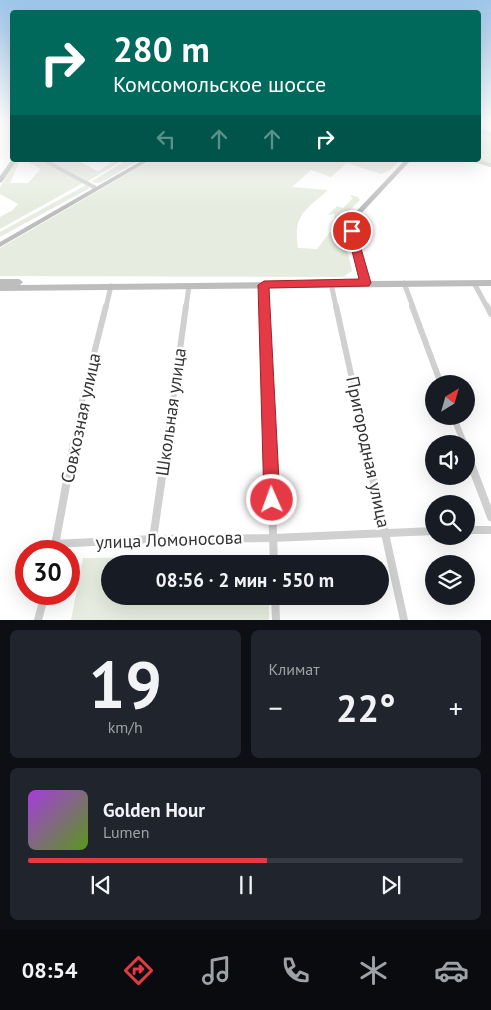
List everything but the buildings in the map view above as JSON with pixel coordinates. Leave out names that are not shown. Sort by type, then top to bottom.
[{"type":"main road","points":[[0,181],[13,162]]},
{"type":"main road","points":[[0,244],[139,162]]},
{"type":"main road","points":[[0,240],[144,162]]},
{"type":"main road","points":[[366,283],[352,231],[353,219],[406,162]]},
{"type":"main road","points":[[0,282],[26,285],[111,286],[491,283]]},
{"type":"main road","points":[[0,288],[26,285]]},
{"type":"street","points":[[48,162],[96,188]]},
{"type":"street","name":"Пригородная улица","points":[[331,283],[404,620]]},
{"type":"street","points":[[404,283],[438,375]]},
{"type":"street","points":[[474,283],[491,314]]},
{"type":"street","points":[[264,285],[274,555]]},
{"type":"street","name":"Совхозная улица","points":[[56,540],[83,397],[111,286]]},
{"type":"street","name":"Школьная улица","points":[[154,539],[189,286]]},
{"type":"street","points":[[475,474],[491,517]]},
{"type":"street","points":[[475,530],[491,530]]},
{"type":"street","name":"улица Ломоносова","points":[[80,546],[154,539],[273,538],[425,531]]},
{"type":"street","points":[[38,620],[42,605]]},
{"type":"street","points":[[275,605],[276,620]]},
{"type":"shaded area","points":[[481,151],[491,151],[491,164],[481,161]]},
{"type":"shaded area","points":[[15,162],[19,163],[10,183],[28,183],[41,169],[29,162],[45,162],[83,183],[0,229],[0,217],[13,210],[18,204],[0,194],[0,187]]},
{"type":"shaded area","points":[[52,162],[80,162],[98,171],[111,163],[109,162],[120,162],[88,181]]},
{"type":"shaded area","points":[[124,162],[136,162],[100,183],[91,182]]},
{"type":"shaded area","points":[[148,162],[398,162],[389,171],[381,174],[347,163],[331,177],[311,170],[292,187],[328,190],[302,214],[297,228],[298,248],[317,249],[330,232],[343,232],[352,271],[343,277],[0,276],[0,248]]},
{"type":"shaded area","points":[[86,185],[89,187],[88,189],[0,237],[0,232]]},
{"type":"shaded area","points":[[351,195],[358,197],[360,200],[340,220],[334,218],[335,214],[328,215],[337,206],[343,208],[353,198],[350,197]]},
{"type":"shaded area","points":[[83,558],[101,558],[101,605],[269,605],[269,620],[71,620],[74,605],[80,605],[80,574]]},
{"type":"route","points":[[272,500],[264,285],[366,283],[352,231]]}]
